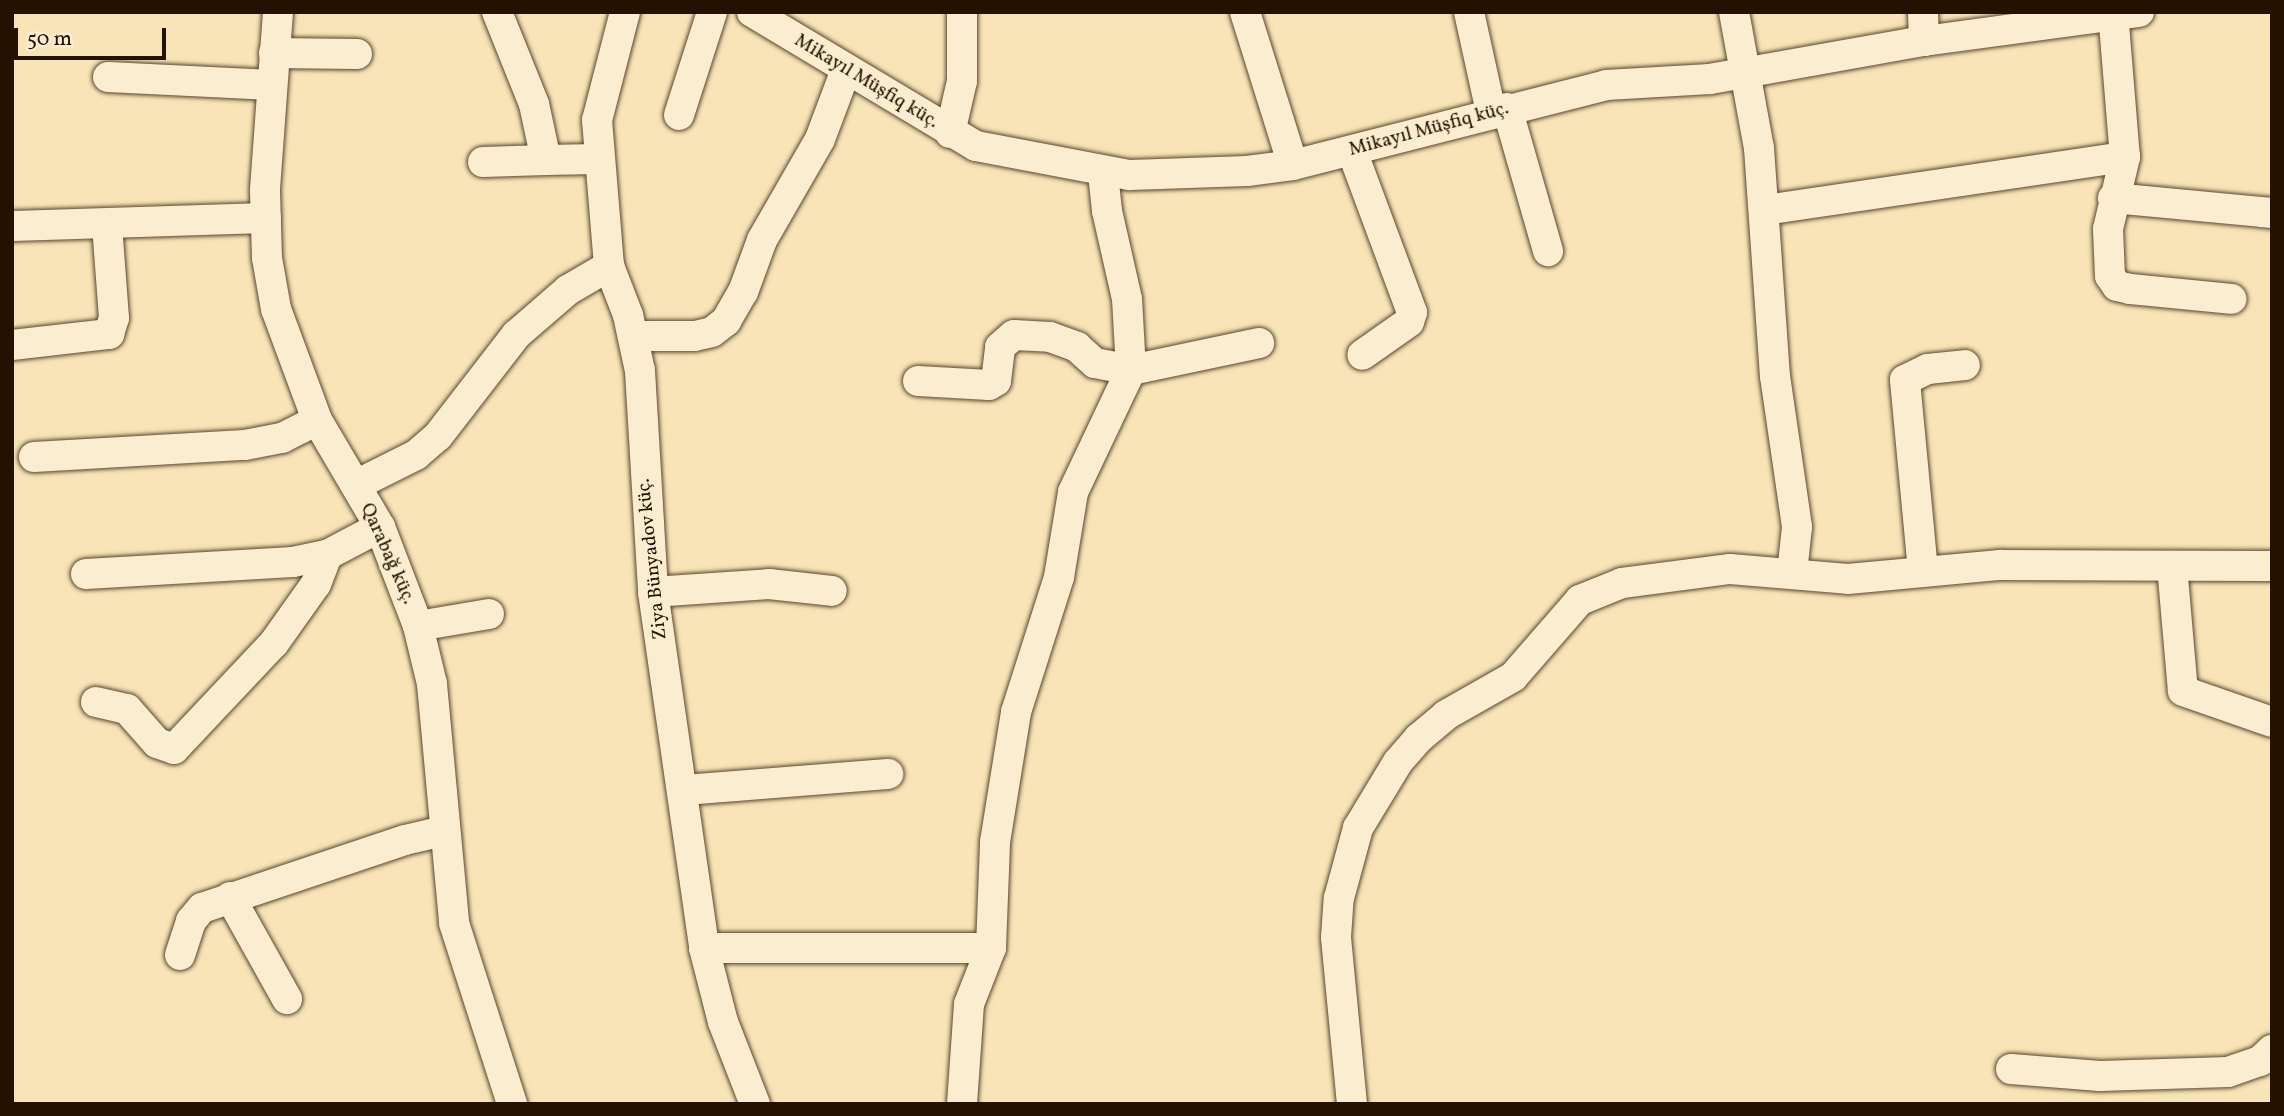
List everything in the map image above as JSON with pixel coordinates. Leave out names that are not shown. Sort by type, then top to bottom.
[{"type":"street","name":"Qarabağ küç.","points":[[278,12],[265,218],[276,309],[317,420],[380,527],[418,626],[432,684],[443,831],[457,935],[512,1104]]},
{"type":"street","points":[[497,12],[534,104],[546,160]]},
{"type":"street","name":"Ziya Bünyadov küç.","points":[[625,12],[597,120],[597,159],[609,267],[634,336],[653,592],[667,705],[684,790],[704,948],[723,1022],[755,1104]]},
{"type":"street","points":[[679,115],[712,12]]},
{"type":"street","points":[[950,133],[962,81],[962,12]]},
{"type":"street","points":[[1245,12],[1293,165]]},
{"type":"street","points":[[1469,12],[1499,110],[1548,251]]},
{"type":"street","points":[[1734,12],[1746,72],[1765,210],[1775,376],[1797,527],[1792,573]]},
{"type":"street","name":"Mikayıl Müşfiq küç.","points":[[753,13],[950,133],[997,152],[1103,173],[1234,172],[1293,165],[1499,110],[1606,85],[1678,83],[1746,72],[1924,27],[2122,14]]},
{"type":"street","points":[[2122,14],[2125,156],[2113,198],[2107,261],[2117,286],[2232,299]]},
{"type":"street","points":[[274,53],[356,54]]},
{"type":"street","points":[[634,336],[695,336],[712,332],[726,321],[743,292],[762,240],[820,139],[846,70]]},
{"type":"street","points":[[108,77],[272,85]]},
{"type":"street","points":[[1352,151],[1412,313],[1409,322],[1362,355]]},
{"type":"street","points":[[1765,210],[2125,156]]},
{"type":"street","points":[[483,162],[597,159]]},
{"type":"street","points":[[962,1104],[969,1004],[991,948],[995,842],[1016,712],[1059,577],[1073,492],[1131,370],[1127,299],[1107,211],[1103,173]]},
{"type":"street","points":[[2113,198],[2272,213]]},
{"type":"street","points":[[12,226],[265,218]]},
{"type":"street","points":[[12,345],[109,334],[114,318],[107,224]]},
{"type":"street","points":[[356,485],[416,455],[439,436],[516,335],[568,290],[609,267]]},
{"type":"street","points":[[918,382],[989,385],[996,381],[1000,347],[1014,335],[1050,337],[1077,347],[1095,363],[1131,370],[1259,343]]},
{"type":"street","points":[[1923,571],[1905,380],[1928,369],[1965,365]]},
{"type":"street","points":[[34,457],[245,445],[282,438],[317,420]]},
{"type":"street","points":[[86,574],[293,562],[327,555],[380,527]]},
{"type":"street","points":[[96,702],[127,709],[157,743],[174,748],[274,643],[316,584],[327,555]]},
{"type":"street","points":[[1352,1104],[1336,937],[1339,898],[1358,828],[1398,762],[1446,715],[1513,677],[1569,610],[1598,591],[1622,583],[1730,569],[1848,579],[2000,565],[2272,566]]},
{"type":"street","points":[[2172,566],[2183,691],[2272,722]]},
{"type":"street","points":[[653,592],[769,584],[832,591]]},
{"type":"street","points":[[418,626],[489,614]]},
{"type":"street","points":[[684,790],[888,774]]},
{"type":"street","points":[[180,955],[191,921],[202,908],[443,831]]},
{"type":"street","points":[[230,897],[288,999]]},
{"type":"street","points":[[704,948],[991,948]]},
{"type":"street","points":[[2011,1069],[2100,1076],[2228,1072],[2260,1061],[2272,1050]]}]
